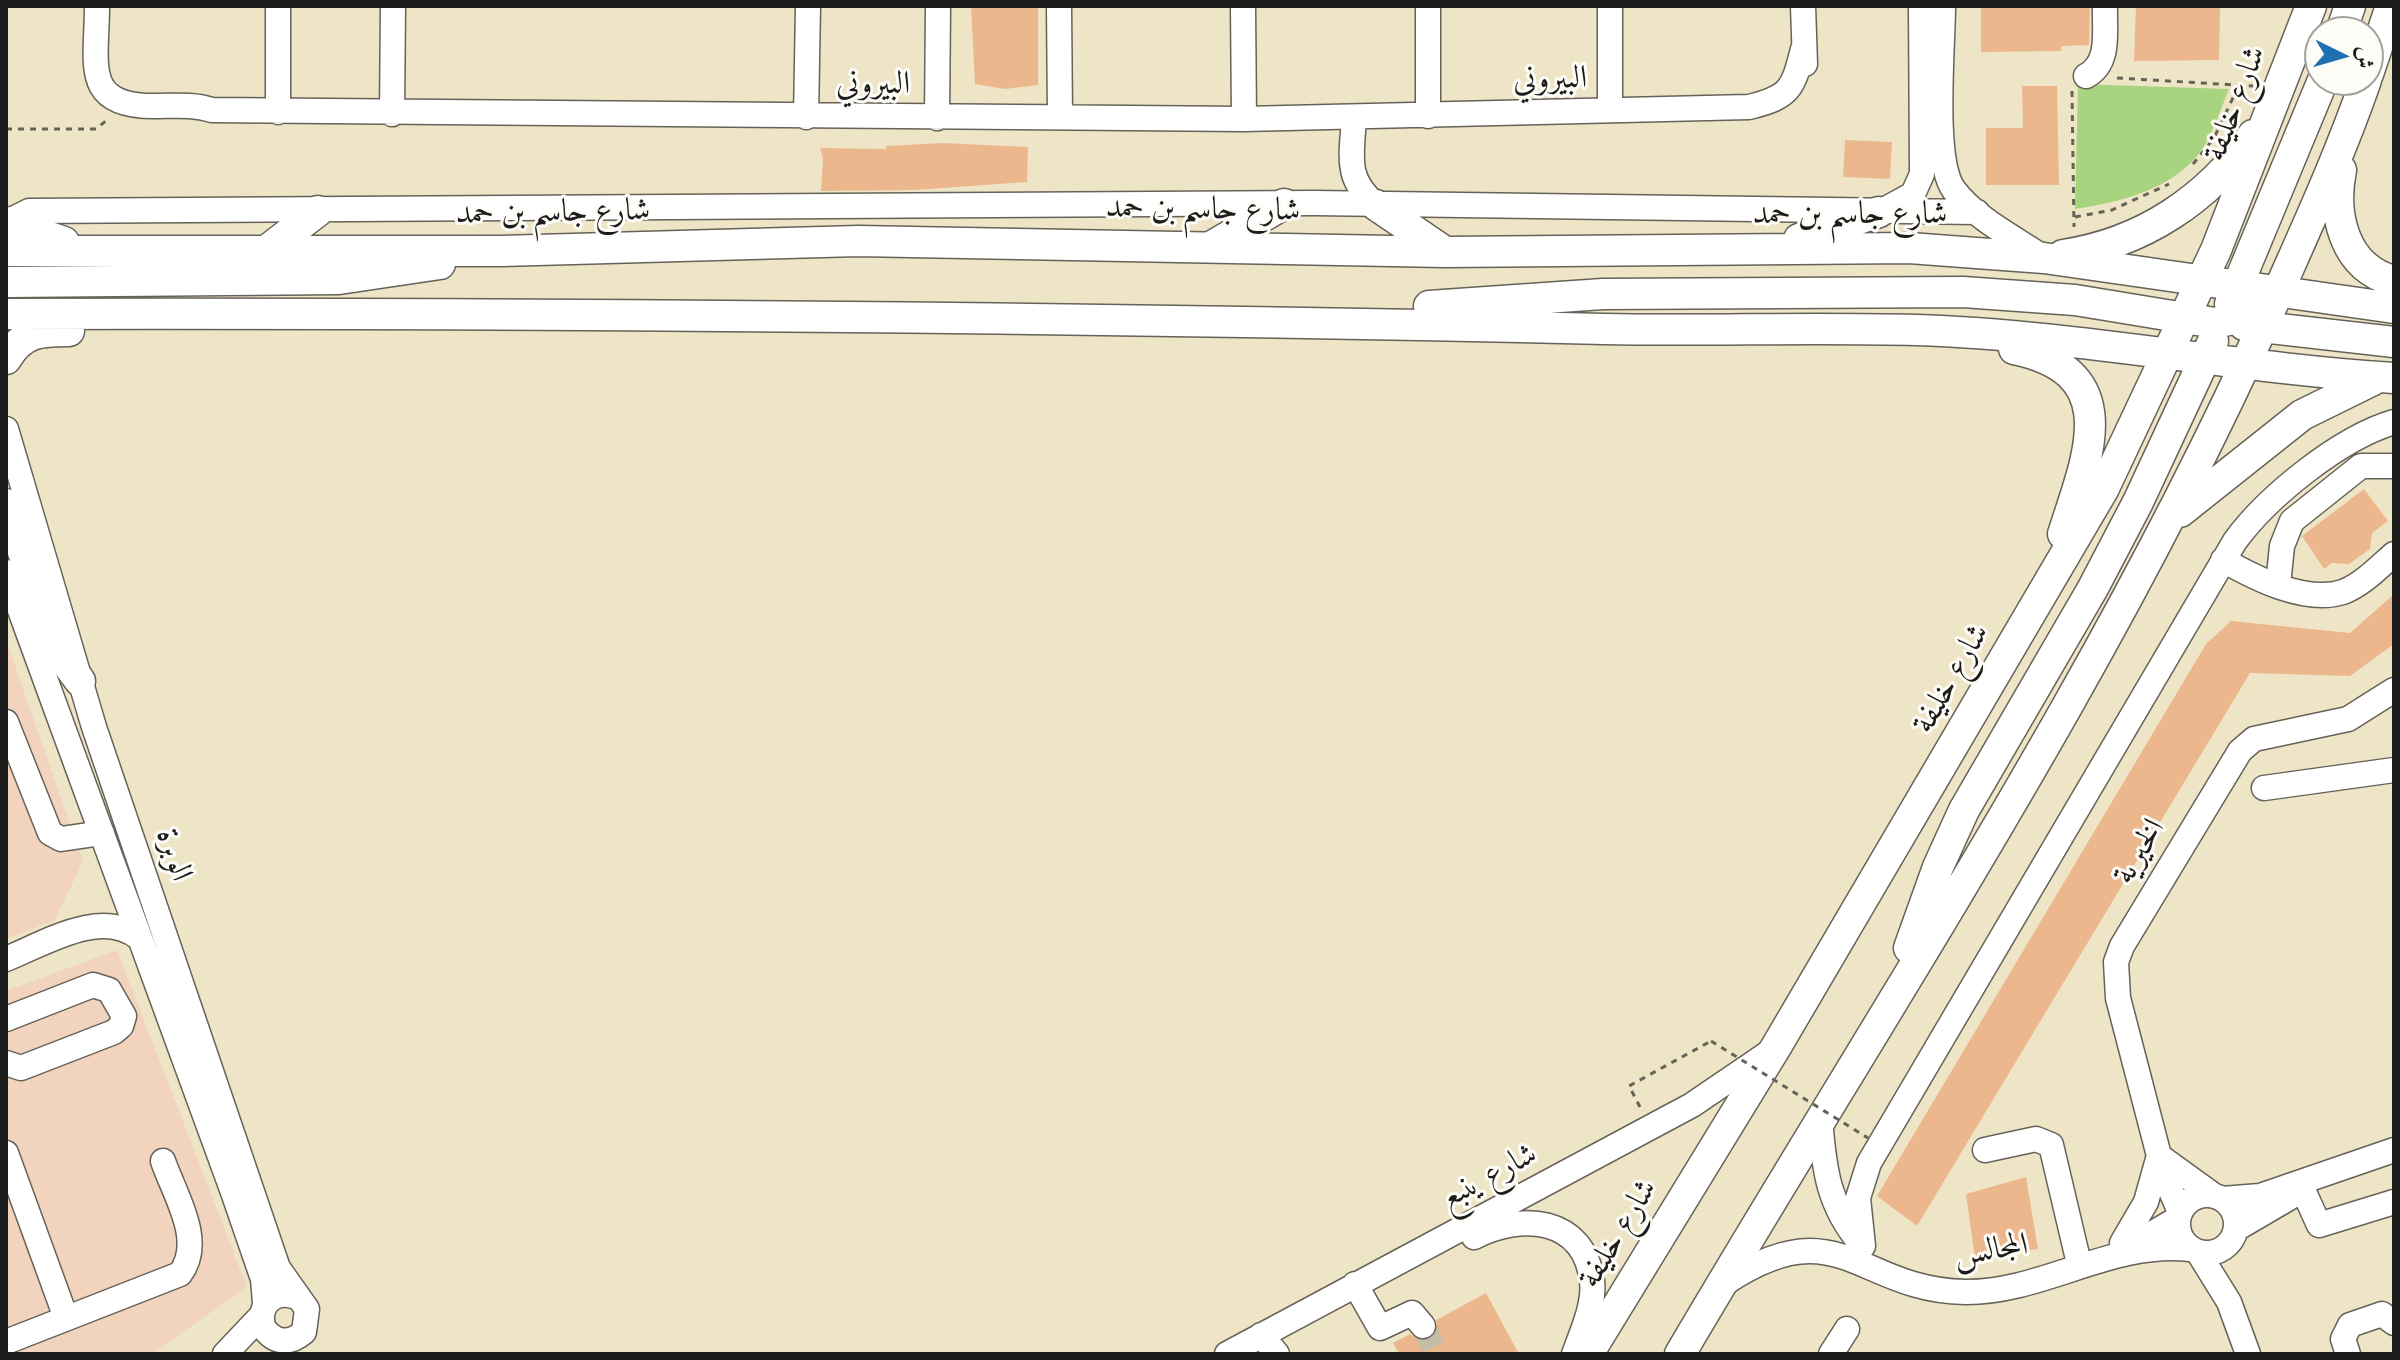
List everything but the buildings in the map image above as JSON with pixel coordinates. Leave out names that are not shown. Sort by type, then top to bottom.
[{"type":"main road","name":"شارع خليفة","points":[[1588,1354],[1776,1047],[2103,490],[2202,283],[2311,6]]},
{"type":"main road","points":[[2384,27],[2391,6]]},
{"type":"main road","points":[[2044,258],[2074,253],[2165,220],[2201,195],[2219,179],[2278,95]]},
{"type":"main road","points":[[1897,991],[1915,926],[1964,810],[2093,588],[2218,332],[2316,96]]},
{"type":"main road","points":[[1680,1354],[2083,681],[2246,364],[2348,133],[2361,96]]},
{"type":"main road","points":[[2348,133],[2337,189],[2344,236],[2353,256],[2364,267],[2394,281]]},
{"type":"main road","points":[[1213,246],[1299,203]]},
{"type":"main road","points":[[1376,205],[1445,252]]},
{"type":"main road","points":[[266,251],[318,211]]},
{"type":"main road","points":[[1734,251],[1819,235],[1879,212]]},
{"type":"main road","points":[[6,222],[87,250]]},
{"type":"main road","name":"شارع جاسم بن حمد","points":[[6,251],[501,251],[858,241],[1445,252],[1909,248],[2044,258],[2202,283],[2394,308]]},
{"type":"main road","points":[[6,282],[339,279],[401,272],[501,251]]},
{"type":"main road","points":[[2202,283],[2209,295],[2218,332]]},
{"type":"main road","points":[[1252,320],[1551,295],[1857,290],[2023,295],[2185,319],[2218,332],[2246,364],[2386,378]]},
{"type":"main road","points":[[6,314],[854,315],[1252,320],[1601,329],[1918,330],[2063,339],[2168,354],[2218,332],[2255,311],[2278,293]]},
{"type":"main road","points":[[6,359],[23,337],[39,331],[307,329],[327,323],[338,314]]},
{"type":"main road","points":[[2218,332],[2263,325],[2394,342]]},
{"type":"main road","points":[[1918,330],[2057,361],[2081,386],[2090,415],[2089,437],[2082,474],[2045,590]]},
{"type":"main road","points":[[2164,528],[2194,498],[2302,415],[2386,378]]},
{"type":"main road","points":[[6,504],[59,653],[80,681]]},
{"type":"street","points":[[88,6],[90,91],[99,106],[113,114]]},
{"type":"street","name":"البيروني","points":[[97,6],[98,73],[102,88],[112,99],[126,105],[392,114],[1244,119],[1749,107],[1785,94],[1796,78],[1803,49],[1803,6]]},
{"type":"street","points":[[278,6],[278,112]]},
{"type":"street","points":[[392,114],[393,6]]},
{"type":"street","points":[[806,117],[808,6]]},
{"type":"street","points":[[937,118],[938,6]]},
{"type":"street","points":[[1059,6],[1060,117]]},
{"type":"street","points":[[1243,6],[1244,119]]},
{"type":"street","points":[[1428,6],[1428,116]]},
{"type":"street","points":[[1610,6],[1610,110]]},
{"type":"street","points":[[1879,212],[1913,194],[1922,174],[1921,6]]},
{"type":"street","points":[[1943,6],[1942,161],[1952,187],[1977,212],[2044,258]]},
{"type":"street","points":[[2086,76],[2097,70],[2103,59],[2105,6]]},
{"type":"street","name":"البيروني","points":[[113,114],[195,114],[212,110]]},
{"type":"street","points":[[1354,117],[1351,164],[1354,181],[1376,205]]},
{"type":"street","points":[[1299,203],[1335,190],[1351,164]]},
{"type":"street","name":"شارع جاسم بن حمد","points":[[6,222],[29,211],[1299,203],[1977,212]]},
{"type":"street","points":[[1863,1246],[1858,1198],[1869,1163],[2223,560],[2246,525],[2271,500],[2322,461],[2376,428],[2393,423]]},
{"type":"street","name":"الوبرة","points":[[6,429],[80,681],[278,1268],[307,1309],[282,1334],[102,833],[16,633],[6,573]]},
{"type":"street","points":[[2278,585],[2282,546],[2292,521],[2356,468],[2367,464],[2394,466]]},
{"type":"street","points":[[2223,560],[2278,585],[2316,594],[2343,592],[2394,554]]},
{"type":"street","name":"الخيرية","points":[[2179,1215],[2159,1156],[2118,998],[2116,962],[2122,946],[2240,751],[2254,739],[2348,719],[2394,690]]},
{"type":"street","points":[[6,722],[50,833],[61,839],[102,833]]},
{"type":"street","points":[[2264,788],[2394,770]]},
{"type":"street","points":[[89,927],[108,905],[117,878]]},
{"type":"street","points":[[6,959],[89,927],[116,926],[139,938]]},
{"type":"street","points":[[6,1019],[93,985],[109,990],[124,1016],[121,1026],[114,1032],[21,1068],[6,1063]]},
{"type":"street","name":"شارع ينبع","points":[[1227,1354],[1266,1348],[1358,1291],[1692,1105],[1776,1047]]},
{"type":"street","name":"المجالس","points":[[1820,1119],[1826,1181],[1841,1219],[1863,1246],[1885,1263],[1912,1275],[1952,1280],[1990,1278],[2153,1233],[2179,1215]]},
{"type":"street","points":[[1985,1150],[2036,1139],[2051,1145],[2077,1255]]},
{"type":"street","points":[[2248,1354],[2229,1302],[2178,1231],[2179,1215],[2194,1197],[2260,1196],[2394,1150]]},
{"type":"street","points":[[2122,1243],[2146,1202],[2159,1156],[2218,1197],[2234,1212],[2229,1302]]},
{"type":"street","points":[[7,1159],[66,1318]]},
{"type":"street","points":[[6,1342],[180,1274],[190,1261],[192,1243],[163,1161]]},
{"type":"street","points":[[2194,1250],[2215,1252],[2278,1202],[2394,1161]]},
{"type":"street","points":[[1826,1181],[1848,1180],[1869,1163]]},
{"type":"street","points":[[2304,1192],[2319,1225],[2394,1202]]},
{"type":"street","name":"شارع ينبع","points":[[1428,1254],[1511,1223],[1553,1226],[1572,1239],[1592,1281],[1589,1310],[1574,1354]]},
{"type":"street","name":"المجالس","points":[[1719,1286],[1753,1264],[1774,1255],[1815,1250],[1847,1255],[1908,1284],[1970,1292],[2011,1285],[2144,1249],[2194,1250]]},
{"type":"street","points":[[1358,1291],[1381,1329],[1412,1313],[1423,1326]]},
{"type":"street","points":[[228,1352],[282,1334],[280,1294],[296,1297]]},
{"type":"street","points":[[2348,1354],[2343,1339],[2350,1325],[2382,1314],[2394,1323]]},
{"type":"street","points":[[1831,1354],[1847,1329]]},
{"type":"path","points":[[2074,253],[2073,80],[2086,76],[2239,85],[2278,95]]},
{"type":"path","points":[[2193,165],[2214,138],[2239,85]]},
{"type":"path","points":[[6,129],[96,129],[113,114]]},
{"type":"path","points":[[2074,217],[2112,210],[2173,182]]},
{"type":"path","points":[[1629,1086],[1711,1041],[1868,1138]]},
{"type":"shaded area","points":[[6,640],[83,861],[55,920],[6,939]]},
{"type":"shaded area","points":[[117,950],[247,1287],[152,1354],[6,1354],[6,991]]},
{"type":"green space","points":[[2078,84],[2229,89],[2207,141],[2183,170],[2150,190],[2131,197],[2075,209]]},
{"type":"tunnel","points":[[1423,1326],[1437,1354]]}]
